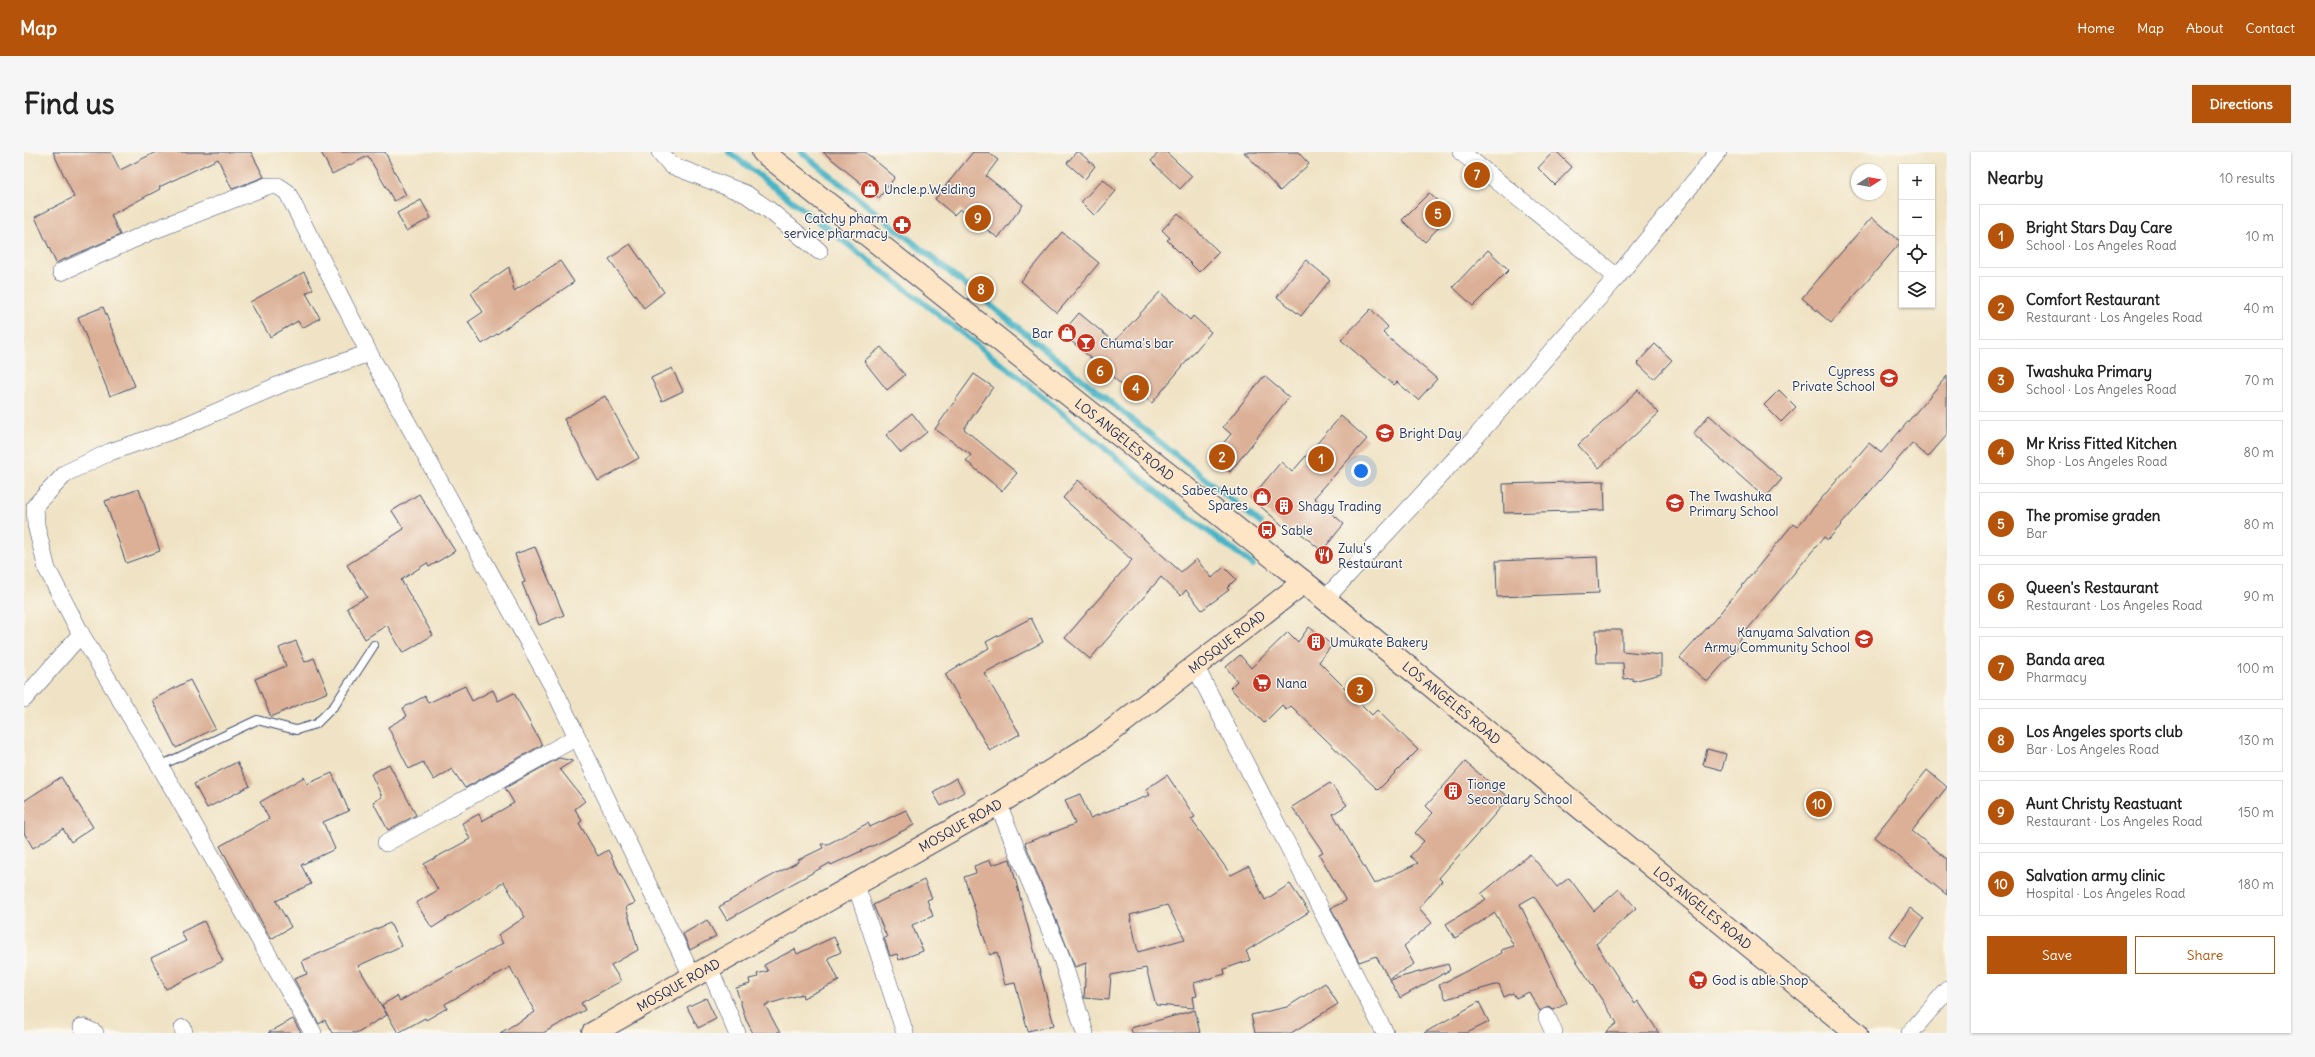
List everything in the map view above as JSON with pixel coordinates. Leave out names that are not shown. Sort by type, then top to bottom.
[{"type":"main road","name":"LOS ANGELES ROAD","points":[[763,152],[1304,582],[1856,1033]]},
{"type":"main road","name":"MOSQUE ROAD","points":[[593,1033],[998,804],[1100,740],[1304,582]]},
{"type":"street","points":[[660,152],[672,165],[746,194],[769,210],[819,251]]},
{"type":"street","points":[[1461,152],[1617,277]]},
{"type":"street","points":[[1325,599],[1474,439],[1617,277],[1718,152]]},
{"type":"street","points":[[61,272],[152,231],[267,186],[278,186],[287,192],[369,353],[553,687],[700,972],[737,1033]]},
{"type":"street","points":[[313,1033],[160,766],[81,634],[47,569],[36,525],[35,506],[66,473],[110,452],[177,429],[286,382],[369,353]]},
{"type":"street","points":[[24,699],[81,634]]},
{"type":"street","points":[[1195,666],[1385,1033]]},
{"type":"street","points":[[386,843],[578,737]]},
{"type":"street","points":[[998,804],[1062,959],[1085,1033]]},
{"type":"street","points":[[856,884],[905,1033]]},
{"type":"street","points":[[1910,1033],[1947,990]]},
{"type":"street","points":[[1547,1017],[1554,1033]]},
{"type":"lane","points":[[160,766],[257,720],[296,730],[316,724],[336,705],[374,645]]},
{"type":"building","points":[[53,152],[111,152],[120,170],[156,152],[251,152],[264,177],[232,189],[218,159],[159,187],[160,189],[111,215],[120,235],[56,263],[35,217],[74,197]]},
{"type":"building","points":[[321,152],[385,152],[406,195],[394,201],[368,156],[332,174]]},
{"type":"building","points":[[823,152],[865,152],[895,177],[879,198]]},
{"type":"building","points":[[973,152],[988,152],[998,160],[986,176],[1023,205],[998,238],[960,209],[954,215],[935,199]]},
{"type":"building","points":[[1076,152],[1079,152],[1095,166],[1085,179],[1067,163]]},
{"type":"building","points":[[1159,152],[1166,152],[1192,176],[1180,189],[1151,161]]},
{"type":"building","points":[[1244,152],[1298,152],[1309,164],[1280,191]]},
{"type":"building","points":[[1553,152],[1557,152],[1572,167],[1555,185],[1538,168]]},
{"type":"building","points":[[1103,179],[1116,191],[1095,216],[1081,202]]},
{"type":"building","points":[[1429,193],[1451,214],[1425,242],[1402,220]]},
{"type":"building","points":[[421,200],[431,218],[406,231],[397,213]]},
{"type":"building","points":[[1178,213],[1219,252],[1199,272],[1167,240],[1170,238],[1162,230]]},
{"type":"building","points":[[1872,217],[1899,240],[1899,244],[1831,323],[1802,298]]},
{"type":"building","points":[[1062,232],[1099,263],[1057,313],[1021,281]]},
{"type":"building","points":[[630,244],[664,292],[644,308],[609,259]]},
{"type":"building","points":[[1488,250],[1509,270],[1473,306],[1453,287]]},
{"type":"building","points":[[1306,260],[1330,280],[1301,316],[1277,297]]},
{"type":"building","points":[[560,261],[574,282],[482,344],[468,322],[483,312],[471,293],[509,267],[514,291]]},
{"type":"building","points":[[304,272],[313,289],[306,293],[320,318],[302,328],[298,321],[270,337],[250,302]]},
{"type":"building","points":[[1160,292],[1190,320],[1193,316],[1211,332],[1152,403],[1126,381],[1122,385],[1062,333],[1079,313],[1114,342]]},
{"type":"building","points":[[103,307],[135,386],[110,396],[78,317]]},
{"type":"building","points":[[1371,309],[1388,327],[1383,333],[1437,379],[1418,400],[1397,382],[1394,385],[1341,340]]},
{"type":"building","points":[[1655,344],[1672,360],[1654,379],[1637,363]]},
{"type":"building","points":[[881,347],[905,375],[887,390],[864,361]]},
{"type":"building","points":[[672,368],[683,391],[662,401],[651,378]]},
{"type":"building","points":[[974,374],[993,387],[964,429],[1017,473],[1002,491],[966,461],[971,455],[935,429]]},
{"type":"building","points":[[1264,376],[1289,397],[1230,472],[1212,457],[1231,434],[1223,427]]},
{"type":"building","points":[[1947,376],[1947,435],[1928,457],[1912,443],[1828,540],[1824,537],[1738,641],[1741,644],[1707,682],[1680,658],[1715,619],[1793,524],[1797,527],[1869,443],[1881,453]]},
{"type":"building","points":[[1638,390],[1659,413],[1599,468],[1578,445]]},
{"type":"building","points":[[1779,390],[1796,407],[1781,422],[1764,405]]},
{"type":"building","points":[[605,396],[639,458],[598,481],[564,419]]},
{"type":"building","points":[[912,413],[927,432],[901,453],[886,435]]},
{"type":"building","points":[[1709,415],[1782,479],[1765,498],[1693,434]]},
{"type":"building","points":[[1341,416],[1367,439],[1314,498],[1344,524],[1322,551],[1292,526],[1289,531],[1251,498],[1281,462],[1292,472]]},
{"type":"building","points":[[1078,480],[1181,572],[1196,559],[1212,578],[1224,567],[1236,579],[1227,588],[1229,590],[1202,610],[1186,590],[1181,596],[1161,577],[1090,659],[1065,638],[1132,560],[1063,498]]},
{"type":"building","points":[[1604,481],[1605,510],[1504,513],[1503,484]]},
{"type":"building","points":[[139,489],[160,551],[126,563],[105,501]]},
{"type":"building","points":[[419,494],[455,551],[429,567],[427,563],[401,580],[433,635],[403,653],[387,625],[365,639],[347,608],[367,597],[347,565],[404,529],[392,511]]},
{"type":"building","points":[[535,547],[564,615],[539,625],[522,583],[525,582],[515,554]]},
{"type":"building","points":[[1597,557],[1599,593],[1497,597],[1496,561]]},
{"type":"building","points":[[1031,618],[1043,642],[984,673],[1020,734],[990,751],[945,674],[989,648],[986,642]]},
{"type":"building","points":[[1309,627],[1332,645],[1319,662],[1372,715],[1377,710],[1418,750],[1378,790],[1291,706],[1286,710],[1282,705],[1264,723],[1230,688],[1237,681],[1226,667],[1240,655],[1251,668],[1288,632],[1298,642]]},
{"type":"building","points":[[1596,630],[1622,630],[1622,651],[1661,655],[1661,674],[1633,681],[1632,678],[1624,679],[1623,663],[1597,663]]},
{"type":"building","points":[[296,641],[305,662],[314,658],[328,692],[271,717],[255,679],[286,666],[279,648]]},
{"type":"building","points":[[190,680],[215,728],[176,748],[152,700]]},
{"type":"building","points":[[465,686],[472,701],[493,690],[498,701],[514,693],[542,745],[465,788],[452,769],[434,780],[423,762],[409,769],[388,727],[407,716],[403,708],[425,696],[428,703]]},
{"type":"building","points":[[1707,749],[1726,754],[1722,770],[1703,765]]},
{"type":"building","points":[[559,758],[573,761],[560,769],[585,801],[575,809],[582,821],[579,823],[598,856],[608,850],[635,903],[626,907],[638,950],[611,965],[621,981],[581,1003],[585,1010],[543,1033],[500,1033],[535,1012],[510,967],[445,1004],[447,1008],[398,1033],[382,1005],[397,996],[400,1001],[503,943],[498,935],[525,917],[504,882],[432,928],[416,903],[438,890],[424,864],[470,839],[462,823],[479,814],[482,821],[514,803],[505,788]]},
{"type":"building","points":[[237,762],[250,786],[207,808],[194,784]]},
{"type":"building","points":[[1465,762],[1509,798],[1439,878],[1442,881],[1419,908],[1432,923],[1404,946],[1414,964],[1389,979],[1376,956],[1359,962],[1331,908],[1346,901],[1319,854],[1323,852],[1292,807],[1330,783],[1347,805],[1333,814],[1374,884],[1418,863],[1410,856],[1424,841],[1415,833],[1433,813],[1426,806]]},
{"type":"building","points":[[389,764],[416,815],[388,830],[373,802],[382,797],[371,774]]},
{"type":"building","points":[[1927,770],[1947,787],[1912,831],[1947,859],[1947,895],[1874,837]]},
{"type":"building","points":[[332,773],[349,811],[323,822],[335,849],[301,865],[311,884],[276,901],[291,927],[271,939],[220,846],[269,819],[260,802],[304,777],[307,784]]},
{"type":"building","points":[[1167,775],[1195,817],[1191,819],[1231,875],[1249,866],[1265,900],[1290,884],[1309,912],[1246,951],[1250,960],[1224,969],[1225,974],[1194,983],[1197,996],[1192,997],[1194,1008],[1156,1005],[1146,968],[1111,975],[1109,1000],[1084,998],[1086,963],[1075,967],[1025,843],[1075,824],[1065,800],[1080,794],[1090,818],[1150,795],[1146,789]],"holes":[[[1167,905],[1185,939],[1138,952],[1130,915]]]},
{"type":"building","points":[[61,777],[93,827],[71,842],[63,829],[33,848],[24,833],[24,801]]},
{"type":"building","points":[[956,778],[964,792],[941,806],[933,792]]},
{"type":"building","points":[[906,810],[914,825],[831,865],[830,863],[727,920],[719,907],[798,862],[798,860],[823,848],[821,844],[828,844],[868,823],[870,827]]},
{"type":"building","points":[[1530,854],[1557,887],[1569,878],[1594,911],[1619,889],[1636,908],[1596,944],[1635,1004],[1638,1001],[1659,1033],[1605,1033],[1617,1023],[1534,896],[1520,904],[1567,1003],[1554,1010],[1548,1007],[1540,1011],[1529,992],[1516,998],[1513,993],[1504,997],[1499,984],[1446,999],[1439,985],[1502,953],[1501,950],[1514,946],[1495,913],[1455,938],[1446,924],[1486,899],[1481,894]]},
{"type":"building","points":[[1010,859],[1054,1025],[1028,1031],[1015,983],[1005,985],[997,952],[990,955],[964,877],[976,873],[974,866],[990,860],[992,865]]},
{"type":"building","points":[[924,880],[932,898],[927,900],[933,916],[912,925],[923,951],[899,960],[897,954],[890,956],[884,938],[887,937],[873,905]]},
{"type":"building","points":[[1910,908],[1924,919],[1905,947],[1890,936]]},
{"type":"building","points":[[707,920],[716,936],[690,950],[683,934]]},
{"type":"building","points":[[204,921],[223,961],[166,989],[151,958],[186,941],[181,932]]},
{"type":"building","points":[[390,923],[401,946],[358,966],[387,1015],[356,1033],[332,1033],[325,1020],[319,1024],[294,979],[307,974],[302,961]]},
{"type":"building","points":[[834,937],[841,952],[828,958],[839,981],[803,998],[802,994],[765,1005],[780,1033],[753,1033],[746,1020],[736,988],[750,984],[749,979],[758,977],[757,974],[768,971],[764,965],[795,949],[797,954]]},
{"type":"building","points":[[1448,964],[1450,970],[1400,998],[1390,980]]},
{"type":"building","points":[[1325,983],[1338,1004],[1291,1033],[1255,1033],[1251,1015],[1287,1007]]},
{"type":"building","points":[[706,998],[716,1019],[698,1028],[687,1007]]},
{"type":"building","points":[[1479,1002],[1489,1022],[1467,1033],[1424,1033]]},
{"type":"building","points":[[1195,1010],[1200,1033],[1132,1033],[1131,1028]]},
{"type":"building","points":[[293,1019],[301,1033],[268,1033]]},
{"type":"waterway","points":[[729,152],[1016,375],[1177,508],[1253,565]]},
{"type":"waterway","points":[[801,152],[1260,523]]},
{"type":"place","name":"Banda area","points":[[1477,175]]},
{"type":"place","name":"Uncle.p.Welding","points":[[870,189]]},
{"type":"place","name":"The promise graden","points":[[1438,214]]},
{"type":"place","name":"Aunt Christy Reastuant","points":[[978,218]]},
{"type":"place","name":"Catchy pharm service pharmacy","points":[[902,225]]},
{"type":"place","name":"Los Angeles sports club","points":[[981,289]]},
{"type":"place","name":"Bar","points":[[1067,333]]},
{"type":"place","name":"Chuma's bar","points":[[1086,343]]},
{"type":"place","name":"Queen's Restaurant","points":[[1100,371]]},
{"type":"place","name":"Cypress Private School","points":[[1889,378]]},
{"type":"place","name":"Mr Kriss Fitted Kitchen","points":[[1136,388]]},
{"type":"place","name":"Bright Day","points":[[1385,433]]},
{"type":"place","name":"Comfort Restaurant","points":[[1222,457]]},
{"type":"place","name":"Bright Stars Day Care","points":[[1321,459]]},
{"type":"place","name":"Sabec Auto Spares","points":[[1262,497]]},
{"type":"place","name":"The Twashuka Primary School","points":[[1675,503]]},
{"type":"place","name":"Shagy Trading","points":[[1284,506]]},
{"type":"place","name":"Sable","points":[[1267,530]]},
{"type":"place","name":"Zulu's Restaurant","points":[[1324,555]]},
{"type":"place","name":"Kanyama Salvation Army Community School","points":[[1864,639]]},
{"type":"place","name":"Umukate Bakery","points":[[1316,642]]},
{"type":"place","name":"Nana","points":[[1262,683]]},
{"type":"place","name":"Twashuka Primary","points":[[1360,690]]},
{"type":"place","name":"Tionge Secondary School","points":[[1453,791]]},
{"type":"place","name":"Salvation army clinic","points":[[1819,804]]},
{"type":"place","name":"God is able Shop","points":[[1698,980]]}]
